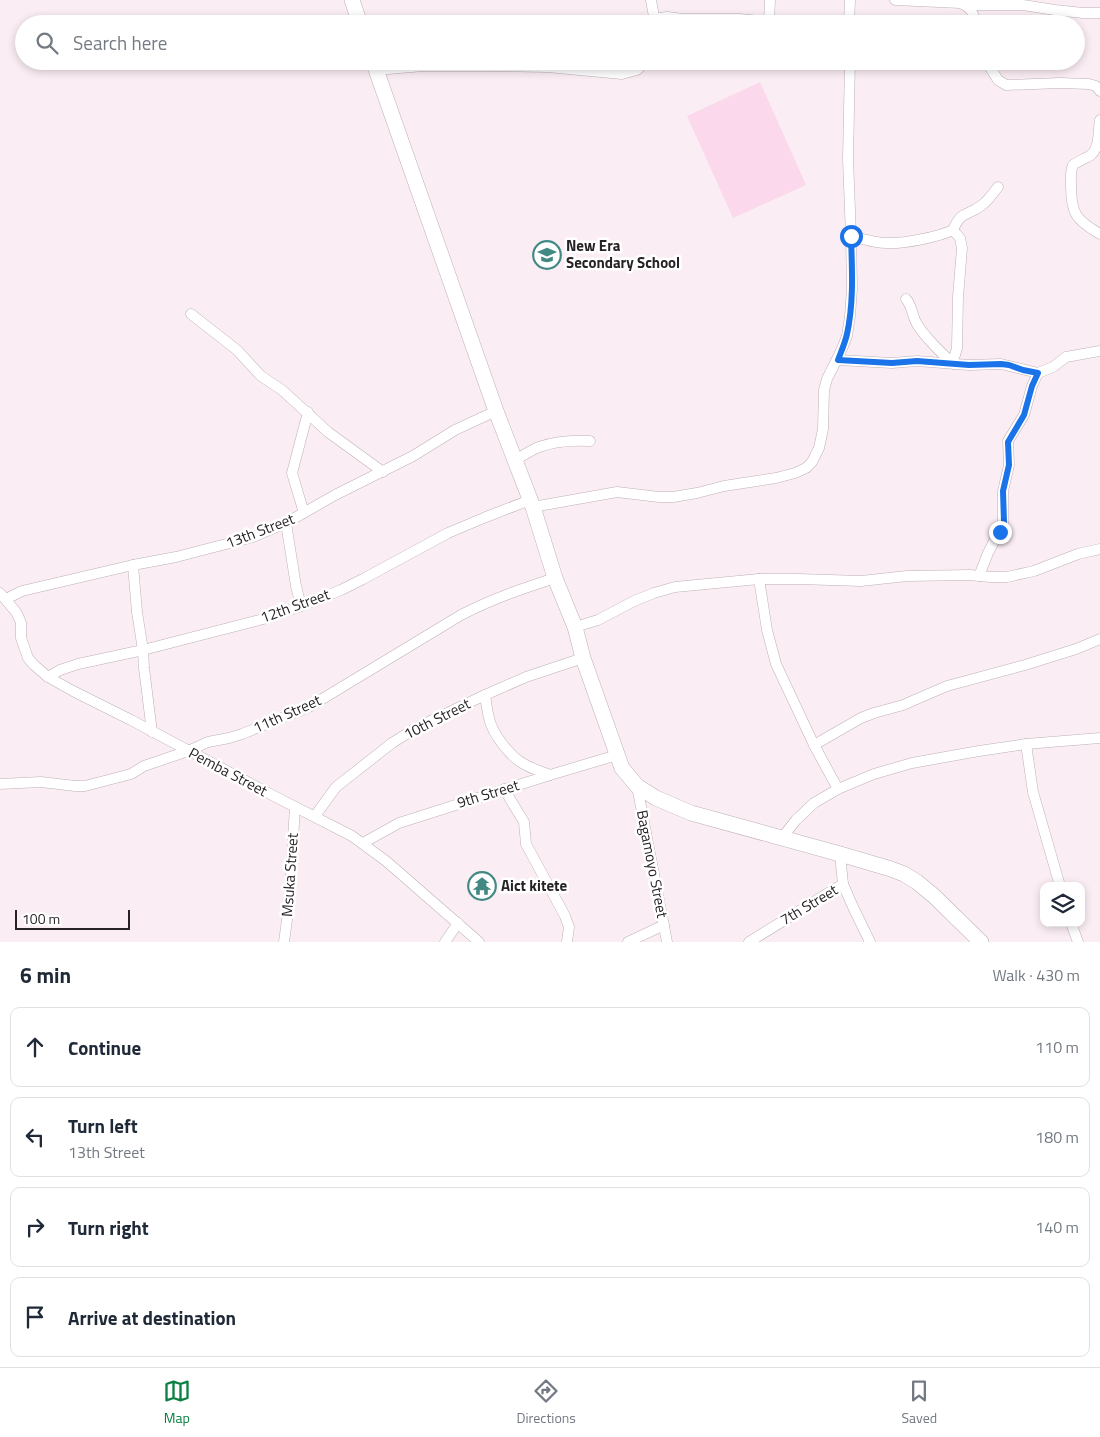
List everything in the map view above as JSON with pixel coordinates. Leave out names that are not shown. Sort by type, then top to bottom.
[{"type":"highway","points":[[352,0],[357,15]]},
{"type":"highway","points":[[375,70],[496,412],[531,504],[622,768],[637,786],[656,798],[691,814],[840,854],[891,869],[910,878],[934,896],[981,942]]},
{"type":"street","points":[[651,0],[653,15]]},
{"type":"street","points":[[769,15],[770,0]]},
{"type":"street","points":[[848,15],[850,0]]},
{"type":"street","points":[[895,0],[960,3],[967,5],[1033,3],[1064,11],[1100,13]]},
{"type":"street","points":[[967,5],[973,15]]},
{"type":"street","points":[[580,70],[622,74],[637,70]]},
{"type":"street","name":"12th Street","points":[[48,677],[54,672],[69,667],[263,619],[301,606],[348,586],[448,533],[486,517],[531,504],[618,492],[674,497],[724,486],[776,478],[806,468],[812,462],[819,448],[824,390],[827,379],[838,360],[847,336],[850,316],[852,289],[848,159],[850,70]]},
{"type":"street","points":[[992,70],[998,80],[1006,85],[1089,84],[1096,86],[1100,91]]},
{"type":"street","points":[[1100,120],[1095,151],[1073,166],[1070,175],[1073,210],[1078,218],[1088,227],[1100,234]]},
{"type":"street","points":[[953,230],[960,216],[984,204],[998,187]]},
{"type":"street","points":[[851,236],[887,243],[926,238],[953,230]]},
{"type":"street","points":[[953,230],[960,238],[962,256],[958,297],[957,348],[953,363]]},
{"type":"street","points":[[906,299],[909,302],[918,326],[931,342],[953,363]]},
{"type":"street","points":[[190,314],[237,350],[260,376],[282,390],[328,432],[384,472]]},
{"type":"street","points":[[838,360],[892,363],[917,361],[1001,364],[1038,373],[1053,367],[1066,357],[1100,351]]},
{"type":"street","points":[[979,576],[1003,524],[1003,491],[1009,465],[1008,442],[1024,415],[1032,386],[1038,373]]},
{"type":"street","points":[[304,514],[292,473],[308,412]]},
{"type":"street","name":"13th Street","points":[[3,596],[133,565],[169,559],[253,537],[304,514],[413,456],[455,430],[496,412]]},
{"type":"street","points":[[515,460],[539,447],[550,444],[570,441],[590,442]]},
{"type":"street","points":[[286,523],[301,606]]},
{"type":"street","points":[[574,628],[598,620],[634,601],[675,587],[798,578],[861,581],[907,576],[1007,577],[1023,574],[1078,554],[1100,549]]},
{"type":"street","points":[[133,565],[138,625],[143,650],[152,732]]},
{"type":"street","name":"11th Street","points":[[0,784],[41,782],[85,786],[131,774],[157,761],[208,742],[242,734],[309,707],[468,611],[508,593],[555,578]]},
{"type":"street","points":[[759,580],[767,630],[776,664],[814,744],[838,789]]},
{"type":"street","name":"Pemba Street","points":[[3,596],[19,618],[25,653],[34,665],[48,677],[363,843],[479,942]]},
{"type":"street","points":[[814,744],[861,718],[903,705],[947,686],[1025,665],[1076,649],[1100,639]]},
{"type":"street","name":"10th Street","points":[[314,816],[336,787],[392,743],[416,728],[485,694],[526,677],[583,658]]},
{"type":"street","points":[[485,694],[489,720],[501,742],[514,757],[524,764],[550,775]]},
{"type":"street","points":[[781,839],[796,820],[814,803],[838,789],[874,774],[912,763],[1026,744],[1100,738]]},
{"type":"street","points":[[1026,744],[1033,792],[1059,882]]},
{"type":"street","name":"9th Street","points":[[363,843],[399,822],[617,755]]},
{"type":"street","name":"Bagamoyo Street","points":[[637,786],[667,942]]},
{"type":"street","points":[[504,789],[524,822],[526,844],[565,916],[569,927],[567,942]]},
{"type":"street","name":"Msuka Street","points":[[284,942],[289,905],[295,807]]},
{"type":"street","points":[[840,854],[843,884],[866,941]]},
{"type":"street","name":"7th Street","points":[[749,942],[843,884]]},
{"type":"street","points":[[445,942],[458,923]]},
{"type":"street","points":[[628,942],[664,925]]},
{"type":"street","points":[[1072,927],[1078,942]]},
{"type":"shaded area","points":[[760,82],[806,185],[733,218],[687,116]]},
{"type":"place","name":"New Era Secondary School","points":[[547,255]]},
{"type":"place","name":"Aict kitete","points":[[482,886]]},
{"type":"route","points":[[851,236],[852,289],[850,316],[847,336],[838,360],[892,363],[917,361],[969,365],[1001,364],[1038,373],[1032,386],[1024,415],[1008,442],[1009,465],[1003,491],[1004,522],[1000,532]]}]
